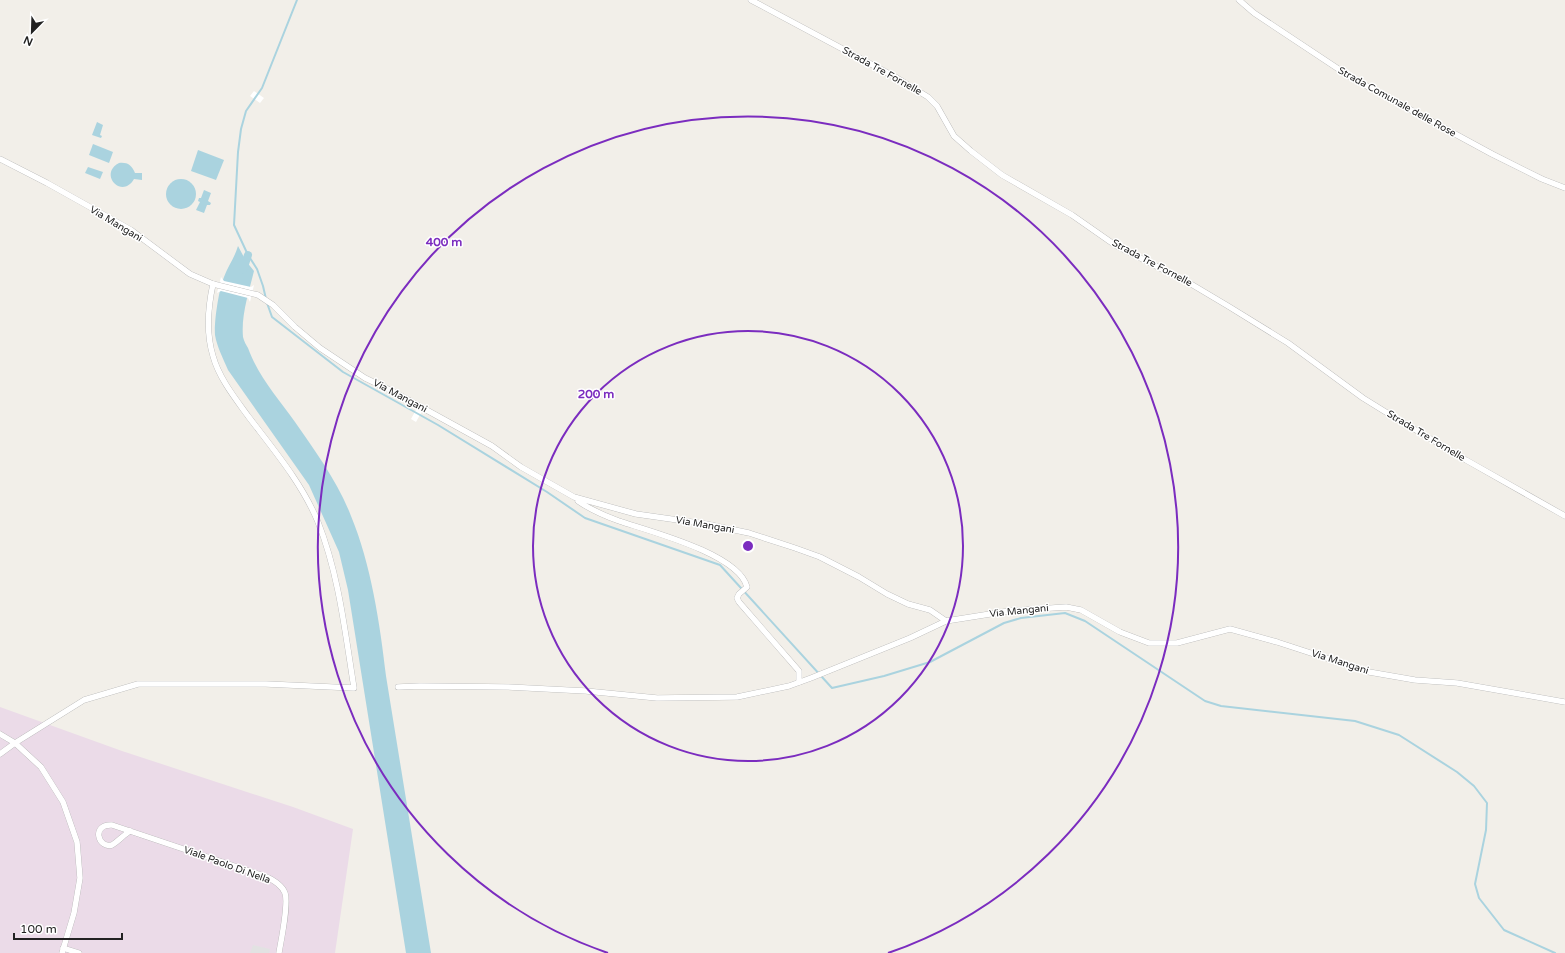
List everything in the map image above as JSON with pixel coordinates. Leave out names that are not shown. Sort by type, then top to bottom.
[{"type":"street","name":"Strada Tre Fornelle","points":[[751,0],[897,78],[928,97],[937,106],[954,136],[1002,175],[1072,215],[1115,245],[1191,284],[1228,306],[1319,364],[1368,401],[1466,460],[1565,516]]},
{"type":"street","name":"Strada Comunale delle Rose","points":[[1239,0],[1254,13],[1352,78],[1492,154],[1542,179],[1565,188]]},
{"type":"street","name":"Via Mangani","points":[[0,159],[131,230],[190,274],[213,284],[258,295],[273,304],[295,327],[320,348],[365,378],[392,391],[492,446],[521,468],[574,498],[636,514],[706,524],[749,533],[820,557],[859,577],[887,594],[908,604],[930,610],[946,621],[1009,611],[1066,607],[1081,610],[1120,632],[1149,643],[1177,643],[1230,628],[1369,672],[1415,680],[1457,683],[1565,702]]},
{"type":"street","points":[[0,754],[84,700],[138,684],[266,684],[354,688],[338,585],[330,555],[317,521],[299,487],[223,380],[213,357],[209,332],[210,298],[213,284]]},
{"type":"street","points":[[574,498],[589,508],[705,551],[726,562],[745,580],[747,587],[738,594],[737,598],[739,602],[799,671],[799,682]]},
{"type":"street","points":[[398,687],[508,687],[586,691],[657,698],[737,697],[789,686],[811,678],[910,638],[946,621]]},
{"type":"street","points":[[0,734],[15,743],[41,767],[63,802],[77,842],[80,878],[74,914],[62,950],[79,953]]},
{"type":"street","name":"Viale Paolo Di Nella","points":[[130,831],[122,836],[113,845],[103,843],[99,838],[99,831],[107,825],[130,831],[267,877],[280,885],[286,894],[286,908],[279,953]]},
{"type":"shaded area","points":[[0,707],[122,751],[293,807],[353,829],[335,953],[0,953]]},
{"type":"shaded area","points":[[253,945],[270,949],[269,953],[250,953]]},
{"type":"water","points":[[97,122],[103,125],[100,135],[102,136],[101,138],[92,135]]},
{"type":"water","points":[[93,144],[113,152],[109,163],[89,155]]},
{"type":"water","points":[[198,150],[224,160],[216,180],[191,171]]},
{"type":"water","points":[[119,163],[129,165],[135,173],[142,173],[142,180],[134,179],[129,185],[124,187],[118,186],[111,178],[111,173],[113,168]]},
{"type":"water","points":[[88,167],[103,172],[100,179],[85,173]]},
{"type":"water","points":[[181,179],[187,180],[195,188],[195,200],[187,208],[181,209],[175,208],[167,200],[166,194],[167,188],[175,180]]},
{"type":"water","points":[[204,190],[211,193],[208,201],[211,203],[210,205],[207,205],[204,213],[196,210],[200,202],[198,201],[199,198],[201,198]]},
{"type":"water","points":[[238,246],[246,261],[254,271],[244,312],[244,341],[257,368],[326,467],[340,491],[351,516],[364,554],[378,615],[386,676],[431,953],[406,953],[348,590],[339,552],[309,485],[228,370],[216,339],[215,322],[220,289]]},
{"type":"pier","points":[[254,91],[264,98],[260,103],[250,96]]},
{"type":"pier","points":[[221,277],[224,281],[251,287],[254,285],[250,302],[248,298],[221,291],[217,293]]},
{"type":"pier","points":[[417,408],[422,411],[416,422],[411,419]]},
{"type":"waterway","points":[[266,299],[257,269],[248,255],[234,225],[238,152],[241,129],[246,111],[262,88],[297,0]]},
{"type":"waterway","points":[[243,270],[248,255]]},
{"type":"waterway","points":[[267,303],[272,317],[343,372],[438,425],[547,492],[585,518],[720,565],[832,688],[884,676],[930,662],[1004,623],[1021,618],[1065,613],[1085,621],[1205,701],[1221,706],[1355,721],[1399,735],[1457,772],[1474,786],[1487,803],[1486,830],[1475,884],[1479,898],[1504,930],[1555,953]]}]
